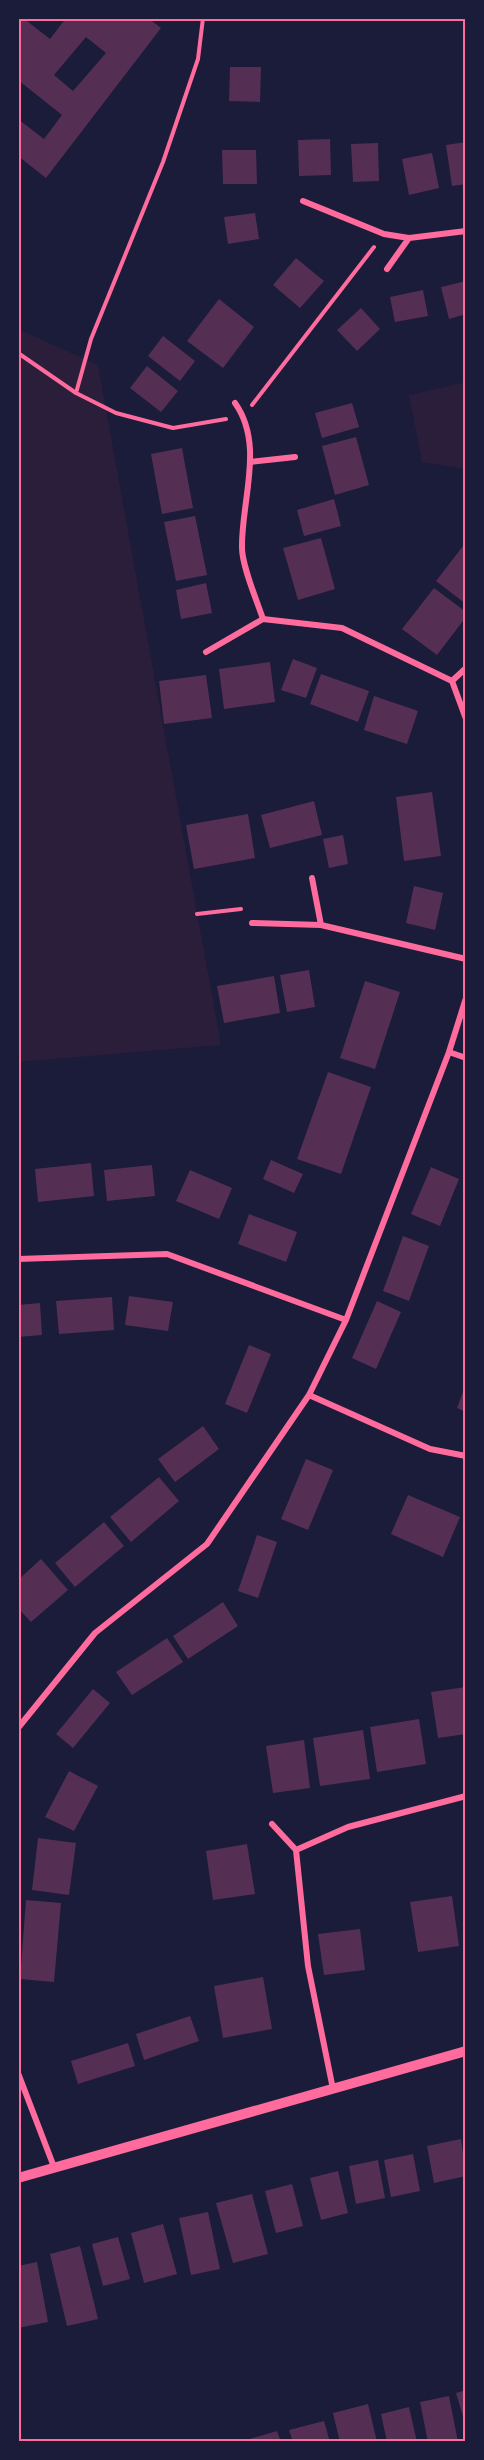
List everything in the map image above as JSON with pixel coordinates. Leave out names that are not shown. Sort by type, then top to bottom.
[{"type":"street","points":[[303,201],[384,234],[409,238],[466,231]]},
{"type":"street","points":[[387,269],[409,238]]},
{"type":"street","points":[[235,403],[244,416],[250,462],[242,550],[262,620]]},
{"type":"street","points":[[250,462],[295,457]]},
{"type":"street","points":[[206,652],[262,620],[342,628],[452,681],[466,718]]},
{"type":"street","points":[[452,681],[466,668]]},
{"type":"street","points":[[312,878],[321,925]]},
{"type":"street","points":[[252,923],[321,925],[466,959]]},
{"type":"street","points":[[18,1728],[95,1633],[207,1544],[309,1395],[346,1320],[449,1052],[466,998]]},
{"type":"street","points":[[449,1052],[466,1058]]},
{"type":"street","points":[[18,1259],[167,1254],[346,1320]]},
{"type":"street","points":[[309,1395],[430,1449],[466,1456]]},
{"type":"street","points":[[296,1851],[348,1827],[466,1796]]},
{"type":"street","points":[[272,1824],[296,1851],[308,1966],[333,2089]]},
{"type":"street","points":[[18,2178],[466,2051]]},
{"type":"street","points":[[18,2073],[54,2167]]},
{"type":"path","points":[[76,393],[91,339],[163,162],[198,59],[203,18]]},
{"type":"path","points":[[18,353],[76,393],[116,413],[173,428],[244,416],[384,234]]},
{"type":"path","points":[[197,914],[247,909],[252,923]]},
{"type":"shaded area","points":[[18,329],[98,365],[221,1045],[18,1062]]},
{"type":"shaded area","points":[[466,382],[466,469],[422,462],[409,395]]},
{"type":"building","points":[[18,18],[23,18],[50,39],[66,18],[148,18],[161,28],[46,178],[18,156],[18,119],[44,139],[62,115],[18,80]],"holes":[[[86,37],[106,53],[73,91],[54,75]]]},
{"type":"building","points":[[230,67],[261,67],[260,102],[229,101]]},
{"type":"building","points":[[330,139],[331,175],[299,176],[298,140]]},
{"type":"building","points":[[466,142],[466,184],[452,186],[446,145]]},
{"type":"building","points":[[378,143],[379,181],[353,182],[351,144]]},
{"type":"building","points":[[222,150],[256,150],[257,184],[223,184]]},
{"type":"building","points":[[432,153],[439,188],[409,195],[402,159]]},
{"type":"building","points":[[255,213],[259,239],[228,244],[224,217]]},
{"type":"building","points":[[296,258],[324,281],[300,308],[273,285]]},
{"type":"building","points":[[466,281],[466,314],[449,319],[441,287]]},
{"type":"building","points":[[423,290],[428,316],[395,322],[390,297]]},
{"type":"building","points":[[219,299],[254,327],[223,368],[187,341]]},
{"type":"building","points":[[361,308],[380,329],[357,351],[337,330]]},
{"type":"building","points":[[163,336],[195,361],[180,381],[148,356]]},
{"type":"building","points":[[147,366],[178,391],[161,412],[130,388]]},
{"type":"building","points":[[352,403],[359,427],[322,438],[315,413]]},
{"type":"building","points":[[356,437],[369,485],[335,495],[322,446]]},
{"type":"building","points":[[182,448],[193,508],[162,514],[151,454]]},
{"type":"building","points":[[334,499],[341,526],[304,536],[297,510]]},
{"type":"building","points":[[195,516],[207,575],[176,581],[164,522]]},
{"type":"building","points":[[321,538],[335,589],[298,600],[283,548]]},
{"type":"building","points":[[466,542],[466,604],[436,581]]},
{"type":"building","points":[[206,583],[212,613],[181,619],[176,590]]},
{"type":"building","points":[[434,588],[466,612],[466,617],[437,655],[402,629]]},
{"type":"building","points":[[293,659],[317,668],[306,698],[281,690]]},
{"type":"building","points":[[270,662],[275,702],[224,709],[219,669]]},
{"type":"building","points":[[321,674],[369,691],[358,722],[310,704]]},
{"type":"building","points":[[206,675],[212,718],[164,724],[159,681]]},
{"type":"building","points":[[374,696],[418,711],[407,744],[364,730]]},
{"type":"building","points":[[432,792],[441,856],[404,861],[396,797]]},
{"type":"building","points":[[314,801],[322,835],[270,848],[261,815]]},
{"type":"building","points":[[248,814],[255,858],[194,869],[186,825]]},
{"type":"building","points":[[343,835],[348,864],[329,868],[323,839]]},
{"type":"building","points":[[414,886],[443,893],[435,930],[406,923]]},
{"type":"building","points":[[309,970],[315,1007],[287,1012],[280,975]]},
{"type":"building","points":[[274,976],[280,1013],[224,1023],[217,986]]},
{"type":"building","points":[[365,981],[400,992],[375,1069],[340,1058]]},
{"type":"building","points":[[328,1072],[371,1087],[341,1174],[297,1159]]},
{"type":"building","points":[[271,1160],[303,1174],[294,1193],[263,1179]]},
{"type":"building","points":[[91,1163],[94,1196],[38,1202],[35,1169]]},
{"type":"building","points":[[152,1165],[155,1196],[107,1201],[104,1170]]},
{"type":"building","points":[[431,1167],[459,1179],[440,1226],[411,1214]]},
{"type":"building","points":[[190,1170],[232,1188],[219,1219],[176,1201]]},
{"type":"building","points":[[249,1214],[297,1232],[286,1262],[238,1244]]},
{"type":"building","points":[[403,1236],[429,1246],[409,1301],[383,1291]]},
{"type":"building","points":[[129,1296],[173,1302],[168,1331],[125,1325]]},
{"type":"building","points":[[112,1297],[114,1330],[59,1334],[56,1301]]},
{"type":"building","points":[[377,1301],[401,1312],[376,1369],[352,1358]]},
{"type":"building","points":[[40,1303],[42,1335],[18,1337],[18,1305]]},
{"type":"building","points":[[249,1345],[271,1354],[247,1413],[225,1404]]},
{"type":"building","points":[[466,1384],[466,1412],[457,1408]]},
{"type":"building","points":[[203,1426],[219,1449],[175,1482],[158,1459]]},
{"type":"building","points":[[306,1459],[333,1470],[308,1530],[281,1519]]},
{"type":"building","points":[[159,1477],[179,1501],[131,1542],[110,1517]]},
{"type":"building","points":[[408,1495],[460,1517],[443,1557],[391,1534]]},
{"type":"building","points":[[104,1522],[124,1546],[75,1587],[55,1563]]},
{"type":"building","points":[[257,1535],[277,1542],[258,1598],[238,1591]]},
{"type":"building","points":[[41,1559],[68,1590],[31,1622],[18,1608],[18,1580]]},
{"type":"building","points":[[223,1602],[238,1626],[188,1659],[173,1636]]},
{"type":"building","points":[[167,1638],[183,1662],[132,1695],[116,1672]]},
{"type":"building","points":[[466,1687],[466,1734],[438,1738],[431,1692]]},
{"type":"building","points":[[93,1689],[110,1703],[73,1748],[56,1734]]},
{"type":"building","points":[[419,1719],[426,1764],[377,1772],[370,1727]]},
{"type":"building","points":[[363,1730],[370,1779],[320,1786],[313,1738]]},
{"type":"building","points":[[304,1740],[310,1788],[273,1793],[266,1746]]},
{"type":"building","points":[[69,1771],[98,1786],[74,1831],[45,1817]]},
{"type":"building","points":[[38,1838],[76,1843],[69,1895],[32,1890]]},
{"type":"building","points":[[247,1844],[255,1894],[213,1900],[206,1851]]},
{"type":"building","points":[[452,1896],[459,1946],[418,1952],[410,1902]]},
{"type":"building","points":[[26,1900],[61,1903],[54,1982],[20,1979]]},
{"type":"building","points":[[360,1929],[365,1970],[324,1975],[318,1934]]},
{"type":"building","points":[[263,1977],[272,2029],[223,2038],[214,1986]]},
{"type":"building","points":[[190,2016],[199,2041],[144,2060],[136,2034]]},
{"type":"building","points":[[128,2043],[135,2066],[78,2084],[71,2061]]},
{"type":"building","points":[[461,2139],[466,2176],[434,2183],[427,2146]]},
{"type":"building","points":[[413,2154],[420,2191],[391,2197],[384,2160]]},
{"type":"building","points":[[378,2160],[385,2198],[356,2204],[349,2166]]},
{"type":"building","points":[[338,2171],[348,2213],[321,2220],[310,2178]]},
{"type":"building","points":[[292,2184],[303,2226],[276,2233],[265,2191]]},
{"type":"building","points":[[252,2194],[268,2254],[233,2263],[216,2203]]},
{"type":"building","points":[[208,2212],[220,2269],[191,2275],[179,2218]]},
{"type":"building","points":[[163,2224],[177,2274],[144,2283],[131,2233]]},
{"type":"building","points":[[118,2237],[130,2279],[103,2286],[92,2244]]},
{"type":"building","points":[[80,2246],[98,2319],[67,2326],[50,2254]]},
{"type":"building","points":[[37,2262],[48,2322],[18,2328],[18,2266]]},
{"type":"building","points":[[466,2390],[466,2423],[465,2423],[456,2393]]},
{"type":"building","points":[[449,2396],[458,2442],[428,2442],[420,2402]]},
{"type":"building","points":[[368,2404],[377,2442],[340,2442],[333,2413]]},
{"type":"building","points":[[409,2407],[417,2442],[387,2442],[381,2414]]},
{"type":"building","points":[[324,2421],[330,2442],[293,2442],[289,2430]]},
{"type":"building","points":[[277,2431],[281,2442],[247,2442],[246,2440]]}]
